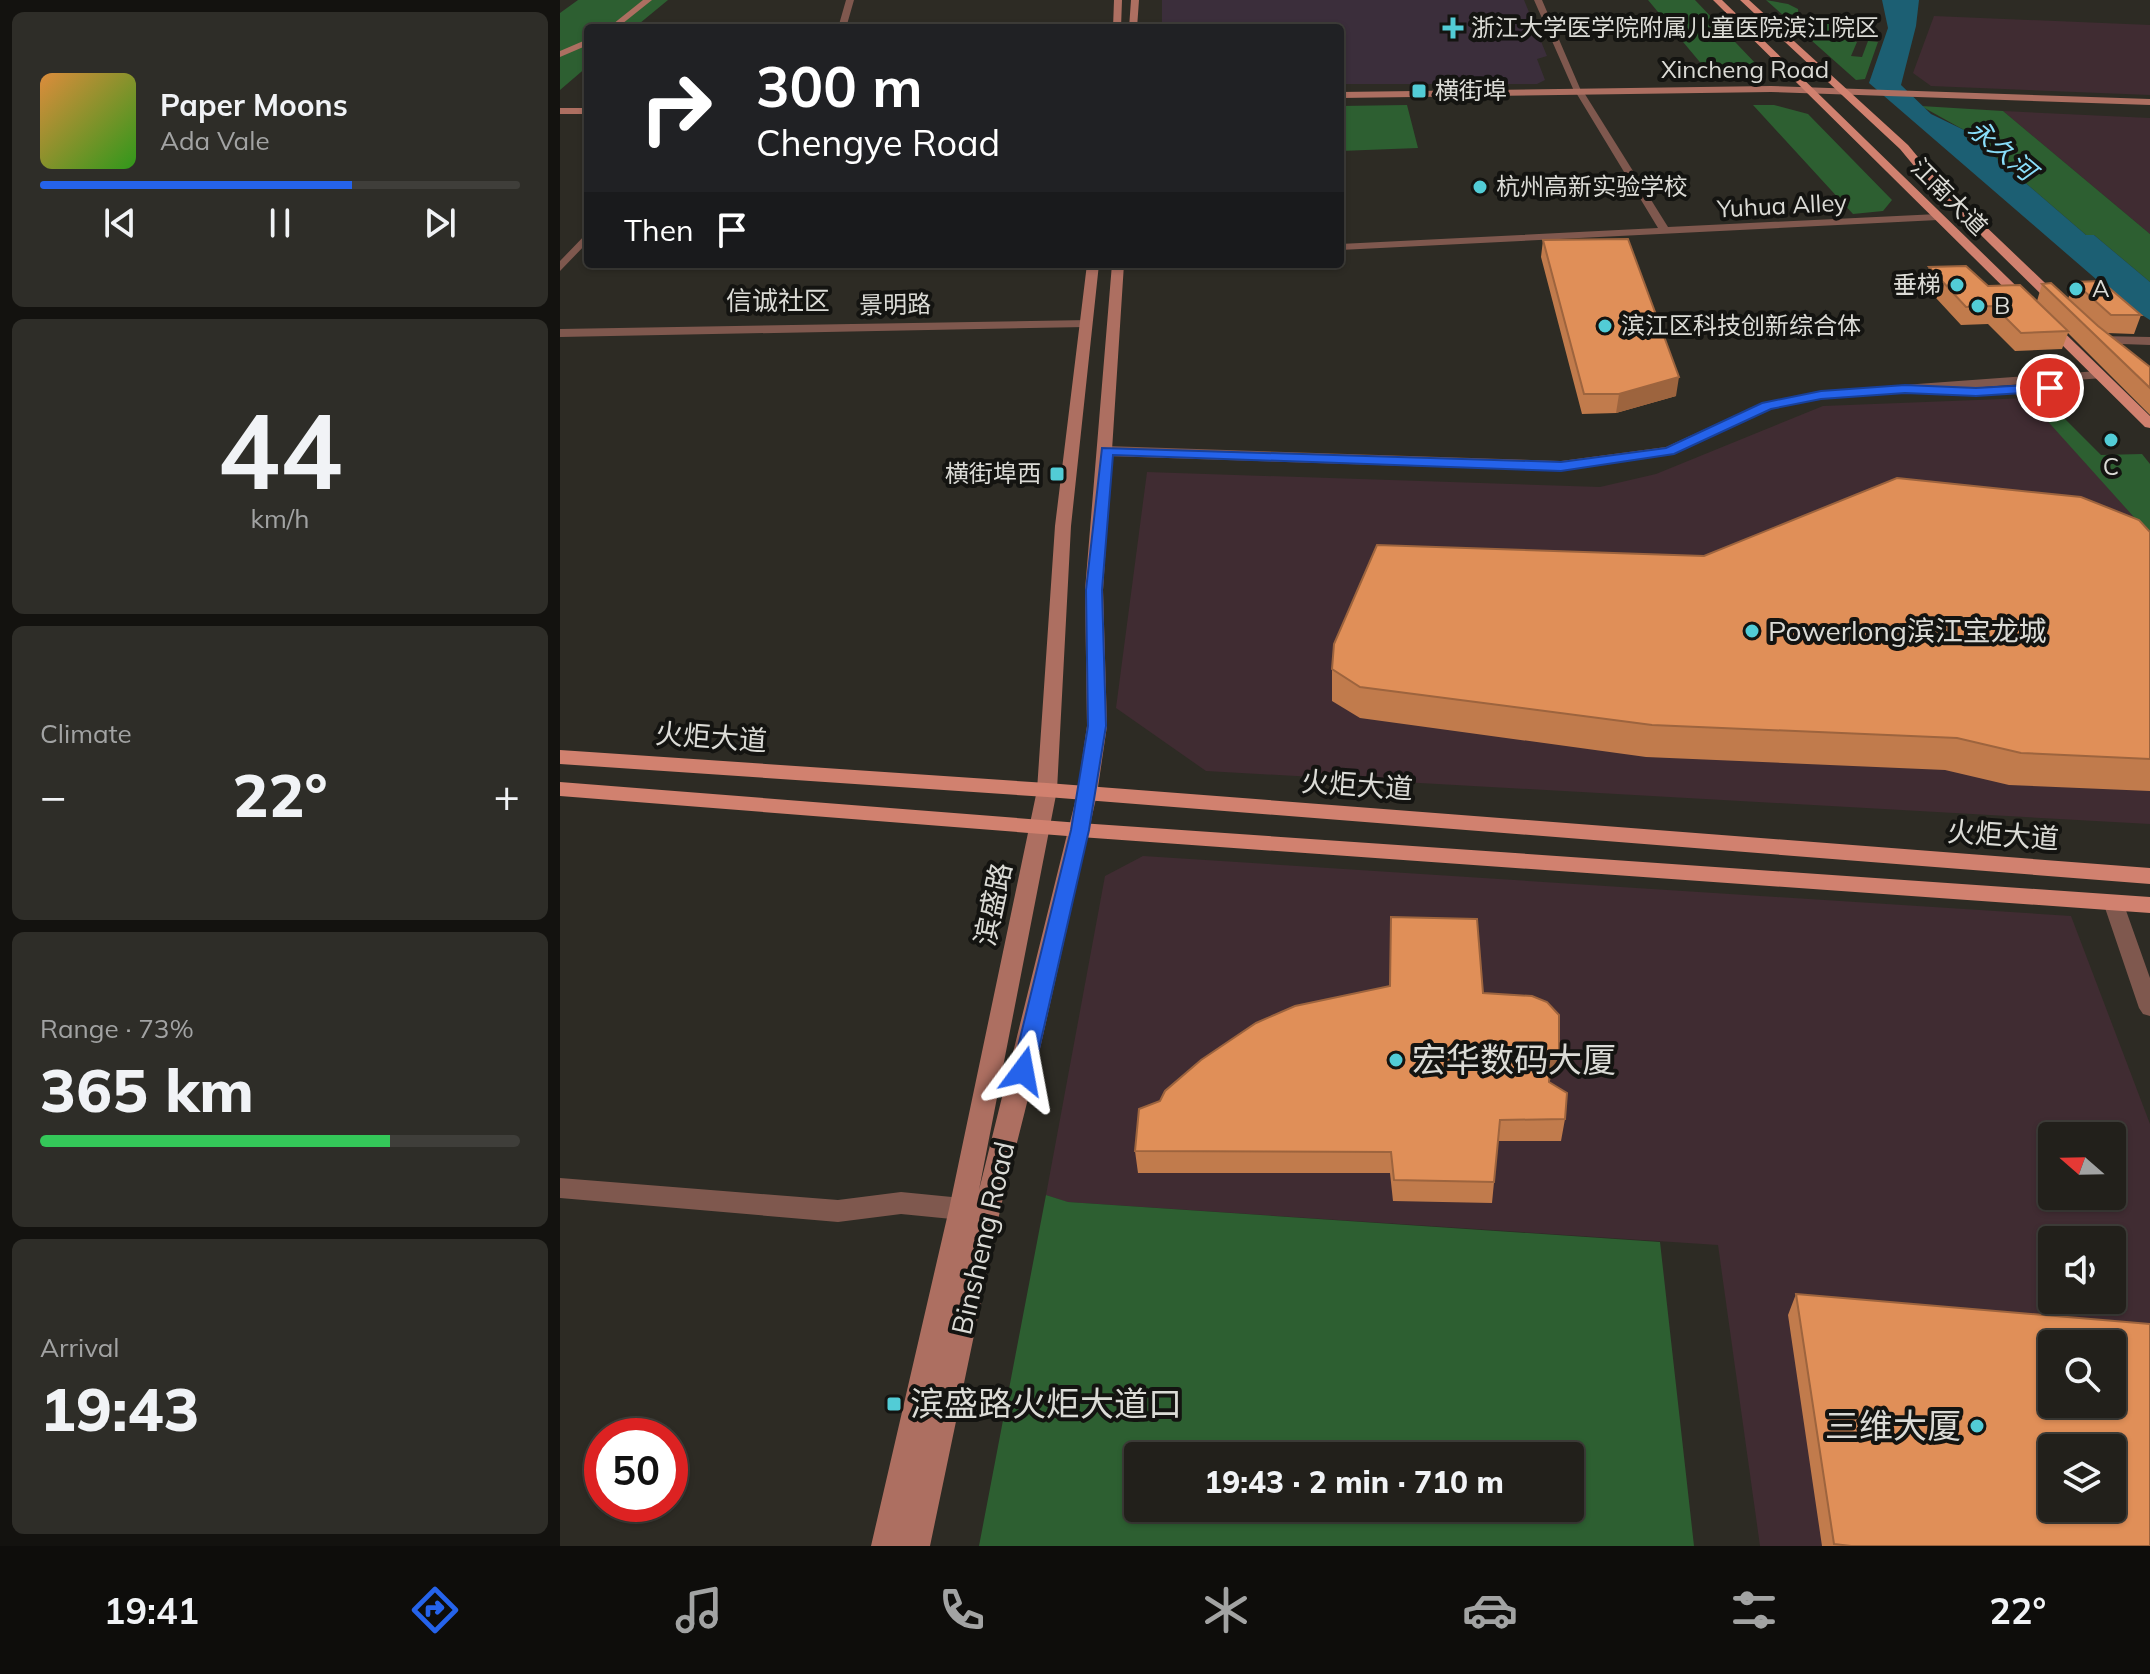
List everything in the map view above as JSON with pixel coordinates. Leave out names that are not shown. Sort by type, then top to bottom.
[{"type":"main road","points":[[617,24],[648,0]]},
{"type":"main road","points":[[1117,24],[1118,0]]},
{"type":"main road","points":[[1133,24],[1135,0]]},
{"type":"main road","name":"江南大道","points":[[1717,0],[2150,424]]},
{"type":"main road","points":[[1744,0],[1904,147],[1933,182],[2068,311]]},
{"type":"main road","points":[[560,54],[584,44]]},
{"type":"main road","name":"Xincheng Road","points":[[1344,98],[1812,93],[2150,108]]},
{"type":"main road","name":"Xincheng Road","points":[[1973,98],[2150,102]]},
{"type":"main road","points":[[560,104],[584,104]]},
{"type":"main road","points":[[560,111],[584,111]]},
{"type":"main road","name":"滨盛路","points":[[887,1546],[962,1209],[1047,790],[1063,526],[1093,268]]},
{"type":"main road","name":"Binsheng Road","points":[[914,1546],[988,1206],[1023,1071],[1087,794],[1097,726],[1094,590],[1118,268]]},
{"type":"main road","points":[[2094,335],[2112,352]]},
{"type":"main road","name":"火炬大道","points":[[560,757],[1047,790],[2150,876]]},
{"type":"main road","points":[[560,789],[1080,830],[2150,905]]},
{"type":"street","points":[[843,24],[850,0]]},
{"type":"street","points":[[1538,0],[1582,95],[1666,232]]},
{"type":"street","name":"Yuhua Alley","points":[[1344,247],[1938,217]]},
{"type":"street","points":[[560,268],[584,240]]},
{"type":"street","name":"景明路","points":[[560,333],[1086,323]]},
{"type":"street","points":[[2094,335],[2148,345]]},
{"type":"street","points":[[2112,352],[2148,345]]},
{"type":"street","points":[[1106,451],[1561,466],[1669,451],[1767,406],[1821,395],[1905,389],[1976,392],[2104,380]]},
{"type":"street","points":[[2113,902],[2150,1008]]},
{"type":"street","points":[[560,1188],[838,1211],[901,1203],[962,1209]]},
{"type":"shaded area","name":"浙江大学医学院附属儿童医院滨江院区","points":[[1162,0],[1524,0],[1547,56],[1537,59],[1545,80],[1537,84],[1344,84],[1344,24],[1162,24]]},
{"type":"shaded area","points":[[1934,16],[2150,25],[2150,95],[1931,86],[1913,73]]},
{"type":"shaded area","points":[[2003,111],[2150,118],[2150,234]]},
{"type":"shaded area","points":[[2028,398],[2150,535],[2150,824],[1206,771],[1116,708],[1147,472],[1600,487],[1656,474],[1823,406]]},
{"type":"shaded area","points":[[1143,856],[2071,916],[2150,1124],[2150,1546],[1760,1546],[1718,1245],[1067,1202],[1046,1195],[1105,876]]},
{"type":"green space","points":[[578,0],[668,0],[639,24],[584,24],[584,69],[560,90],[560,13]]},
{"type":"green space","points":[[1648,0],[1695,0],[1758,66],[1709,73]]},
{"type":"green space","points":[[1766,0],[1798,9],[1799,21],[1868,21],[1862,34],[1849,34],[1846,39],[1857,42],[1851,56],[1862,57],[1868,41],[1878,42],[1865,79],[1856,80]]},
{"type":"green space","points":[[1407,105],[1418,148],[1344,151],[1344,106]]},
{"type":"green space","points":[[1753,105],[1774,105],[1808,114],[1892,200],[1883,211],[1853,214]]},
{"type":"green space","points":[[1921,106],[2003,111],[2150,234],[2150,282],[2094,235],[2086,235],[1964,130]]},
{"type":"green space","points":[[2061,415],[2101,455],[2142,454],[2150,464],[2150,535],[2043,416]]},
{"type":"green space","points":[[1046,1195],[1068,1202],[1660,1242],[1694,1546],[979,1546]]},
{"type":"water","points":[[1882,0],[1919,0],[1916,26],[1901,85],[1931,114],[1964,130],[2086,235],[2094,235],[2150,282],[2150,320],[2126,305],[1869,83],[1888,28]]},
{"type":"building","name":"滨江区科技创新综合体","points":[[1628,239],[1679,377],[1619,394],[1584,394],[1543,240]]},
{"type":"building","points":[[1966,266],[1988,286],[2020,285],[2068,331],[2021,333],[1994,306],[1966,307],[1929,267]]},
{"type":"building","points":[[2101,281],[2141,315],[2111,315],[2074,282]]},
{"type":"building","points":[[2051,283],[2150,367],[2150,388],[2042,284]]},
{"type":"building","name":"Powerlong滨江宝龙城","points":[[1897,478],[2081,497],[2139,520],[2150,532],[2150,759],[2021,753],[1957,738],[1652,725],[1360,687],[1332,669],[1334,644],[1377,545],[1704,556]]},
{"type":"building","name":"宏华数码大厦","points":[[1391,917],[1477,919],[1483,993],[1532,996],[1547,1002],[1559,1015],[1559,1054],[1550,1060],[1549,1082],[1567,1093],[1565,1119],[1500,1120],[1494,1182],[1394,1180],[1391,1152],[1135,1151],[1139,1109],[1160,1101],[1165,1091],[1201,1060],[1256,1023],[1295,1006],[1390,986]]},
{"type":"building","name":"三维大厦","points":[[1796,1294],[2150,1324],[2150,1546],[1834,1544]]},
{"type":"place","name":"浙江大学医学院附属儿童医院滨江院区","points":[[1453,28]]},
{"type":"place","name":"横街埠","points":[[1419,91]]},
{"type":"place","name":"杭州高新实验学校","points":[[1480,187]]},
{"type":"place","name":"垂梯","points":[[1957,285]]},
{"type":"place","name":"A","points":[[2076,289]]},
{"type":"place","name":"B","points":[[1978,306]]},
{"type":"place","name":"滨江区科技创新综合体","points":[[1605,326]]},
{"type":"place","name":"C","points":[[2111,440]]},
{"type":"place","name":"横街埠西","points":[[1057,474]]},
{"type":"place","name":"Powerlong滨江宝龙城","points":[[1752,631]]},
{"type":"place","name":"宏华数码大厦","points":[[1396,1060]]},
{"type":"place","name":"滨盛路火炬大道口","points":[[894,1404]]},
{"type":"place","name":"三维大厦","points":[[1977,1426]]},
{"type":"district","name":"信诚社区","points":[[778,301]]},
{"type":"route","points":[[1023,1071],[1080,830],[1097,726],[1094,590],[1106,451],[1561,466],[1669,451],[1767,406],[1821,395],[1905,389],[1976,392],[2050,388]]},
{"type":"water label","name":"永久河","points":[[2002,150]]}]
